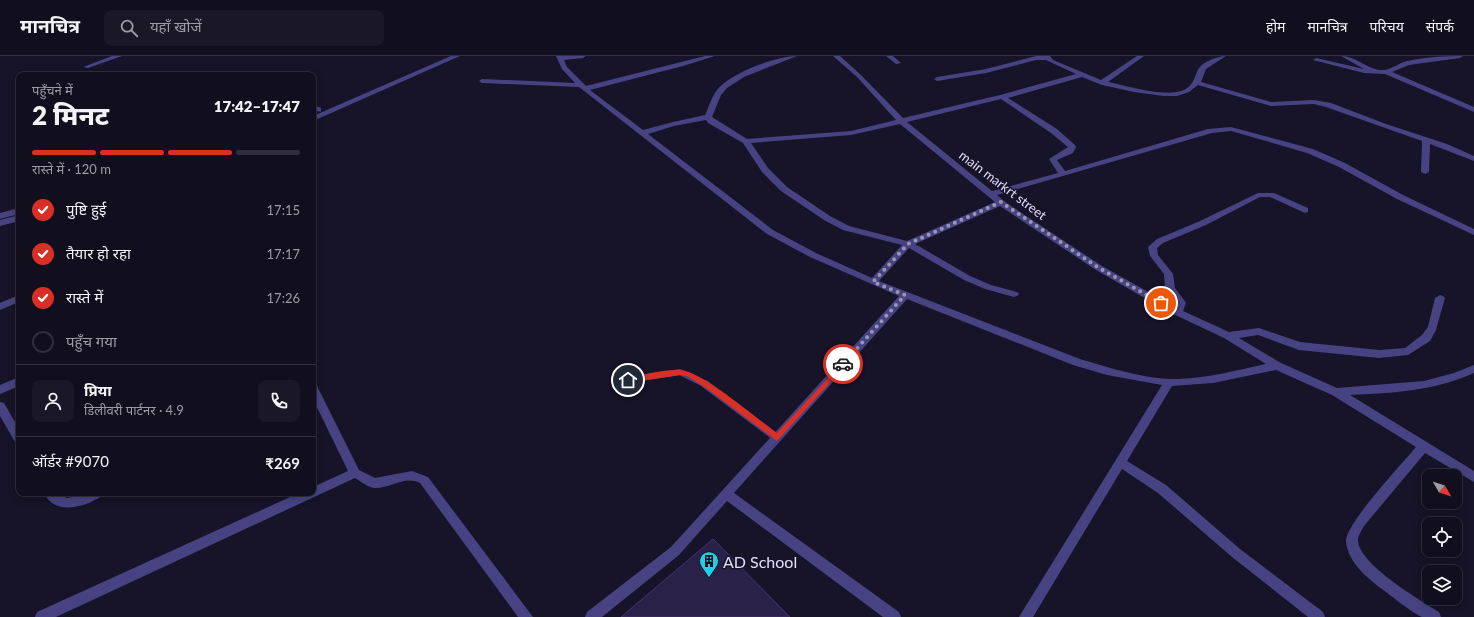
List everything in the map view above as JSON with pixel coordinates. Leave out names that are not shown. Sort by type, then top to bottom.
[{"type":"street","points":[[100,56],[107,60]]},
{"type":"street","points":[[86,67],[119,56]]},
{"type":"street","points":[[316,118],[418,71],[457,56]]},
{"type":"street","points":[[583,56],[560,58],[564,68],[583,87],[770,232],[813,255],[873,282],[1077,362],[1107,371],[1178,383],[1213,380],[1277,366]]},
{"type":"street","points":[[482,81],[583,87],[680,66],[712,56]]},
{"type":"street","points":[[708,118],[718,93],[723,87],[740,76],[794,56]]},
{"type":"street","name":"main markrt street","points":[[836,56],[859,76],[901,121],[991,194],[1099,268],[1175,311],[1228,336],[1277,366],[1336,392],[1474,477]]},
{"type":"street","points":[[889,56],[898,63]]},
{"type":"street","points":[[1102,84],[1140,56]]},
{"type":"street","points":[[937,79],[986,71],[1036,58],[1047,57],[1080,75],[1102,84],[1164,94],[1187,91],[1197,83],[1203,68],[1221,56]]},
{"type":"street","points":[[1344,56],[1376,72]]},
{"type":"street","points":[[1386,72],[1408,62],[1460,56]]},
{"type":"street","points":[[1316,60],[1355,70],[1386,72],[1474,110]]},
{"type":"street","points":[[316,110],[388,80],[418,71]]},
{"type":"street","points":[[746,141],[851,133],[1002,97],[1080,75]]},
{"type":"street","points":[[1197,83],[1271,104],[1320,103],[1426,140],[1474,159]]},
{"type":"street","points":[[1002,97],[1054,131],[1072,148],[1070,151],[1054,159],[1063,174]]},
{"type":"street","points":[[643,133],[673,124],[708,118],[746,141],[765,170],[784,190],[846,228],[908,244],[972,280],[1014,294]]},
{"type":"street","points":[[991,194],[1148,148],[1212,131],[1232,129],[1310,150],[1342,165],[1400,197],[1474,232]]},
{"type":"street","points":[[1425,172],[1426,140]]},
{"type":"street","points":[[1175,311],[1182,306],[1181,303],[1170,288],[1171,280],[1168,271],[1153,255],[1152,247],[1160,241],[1203,222],[1258,194],[1271,195],[1305,210]]},
{"type":"street","points":[[873,282],[908,244],[1001,202]]},
{"type":"street","points":[[0,216],[16,212]]},
{"type":"street","points":[[0,224],[16,219]]},
{"type":"street","points":[[592,617],[675,551],[905,295]]},
{"type":"street","points":[[1228,336],[1259,331],[1299,346],[1379,354],[1397,353],[1408,351],[1426,338],[1433,328],[1440,298]]},
{"type":"street","points":[[0,307],[16,299]]},
{"type":"street","points":[[1336,392],[1394,388],[1435,383],[1474,369]]},
{"type":"street","points":[[0,390],[16,382]]},
{"type":"street","points":[[1026,617],[1169,382]]},
{"type":"street","points":[[316,394],[355,473],[374,484],[410,474],[418,475],[424,480],[526,617]]},
{"type":"street","points":[[0,406],[16,434]]},
{"type":"street","points":[[1424,446],[1360,522],[1353,535],[1352,542],[1356,557],[1366,569],[1434,617]]},
{"type":"street","points":[[1120,462],[1162,489],[1236,553],[1318,617]]},
{"type":"street","points":[[316,491],[355,473]]},
{"type":"street","points":[[726,494],[894,617]]},
{"type":"street","points":[[53,496],[60,502],[70,504],[90,496]]},
{"type":"street","points":[[42,617],[305,496]]},
{"type":"lane","points":[[628,380],[680,372],[689,374],[708,386],[777,438]]},
{"type":"building","name":"AD School","points":[[713,539],[790,617],[621,617]]},
{"type":"way so far","points":[[843,364],[905,295],[873,282],[898,254],[908,244],[1001,202],[1044,233],[1099,268],[1161,303]]},
{"type":"place","name":"AD School","points":[[709,578]]},
{"type":"route","points":[[628,380],[680,372],[689,374],[708,386],[777,438],[843,364]]}]
